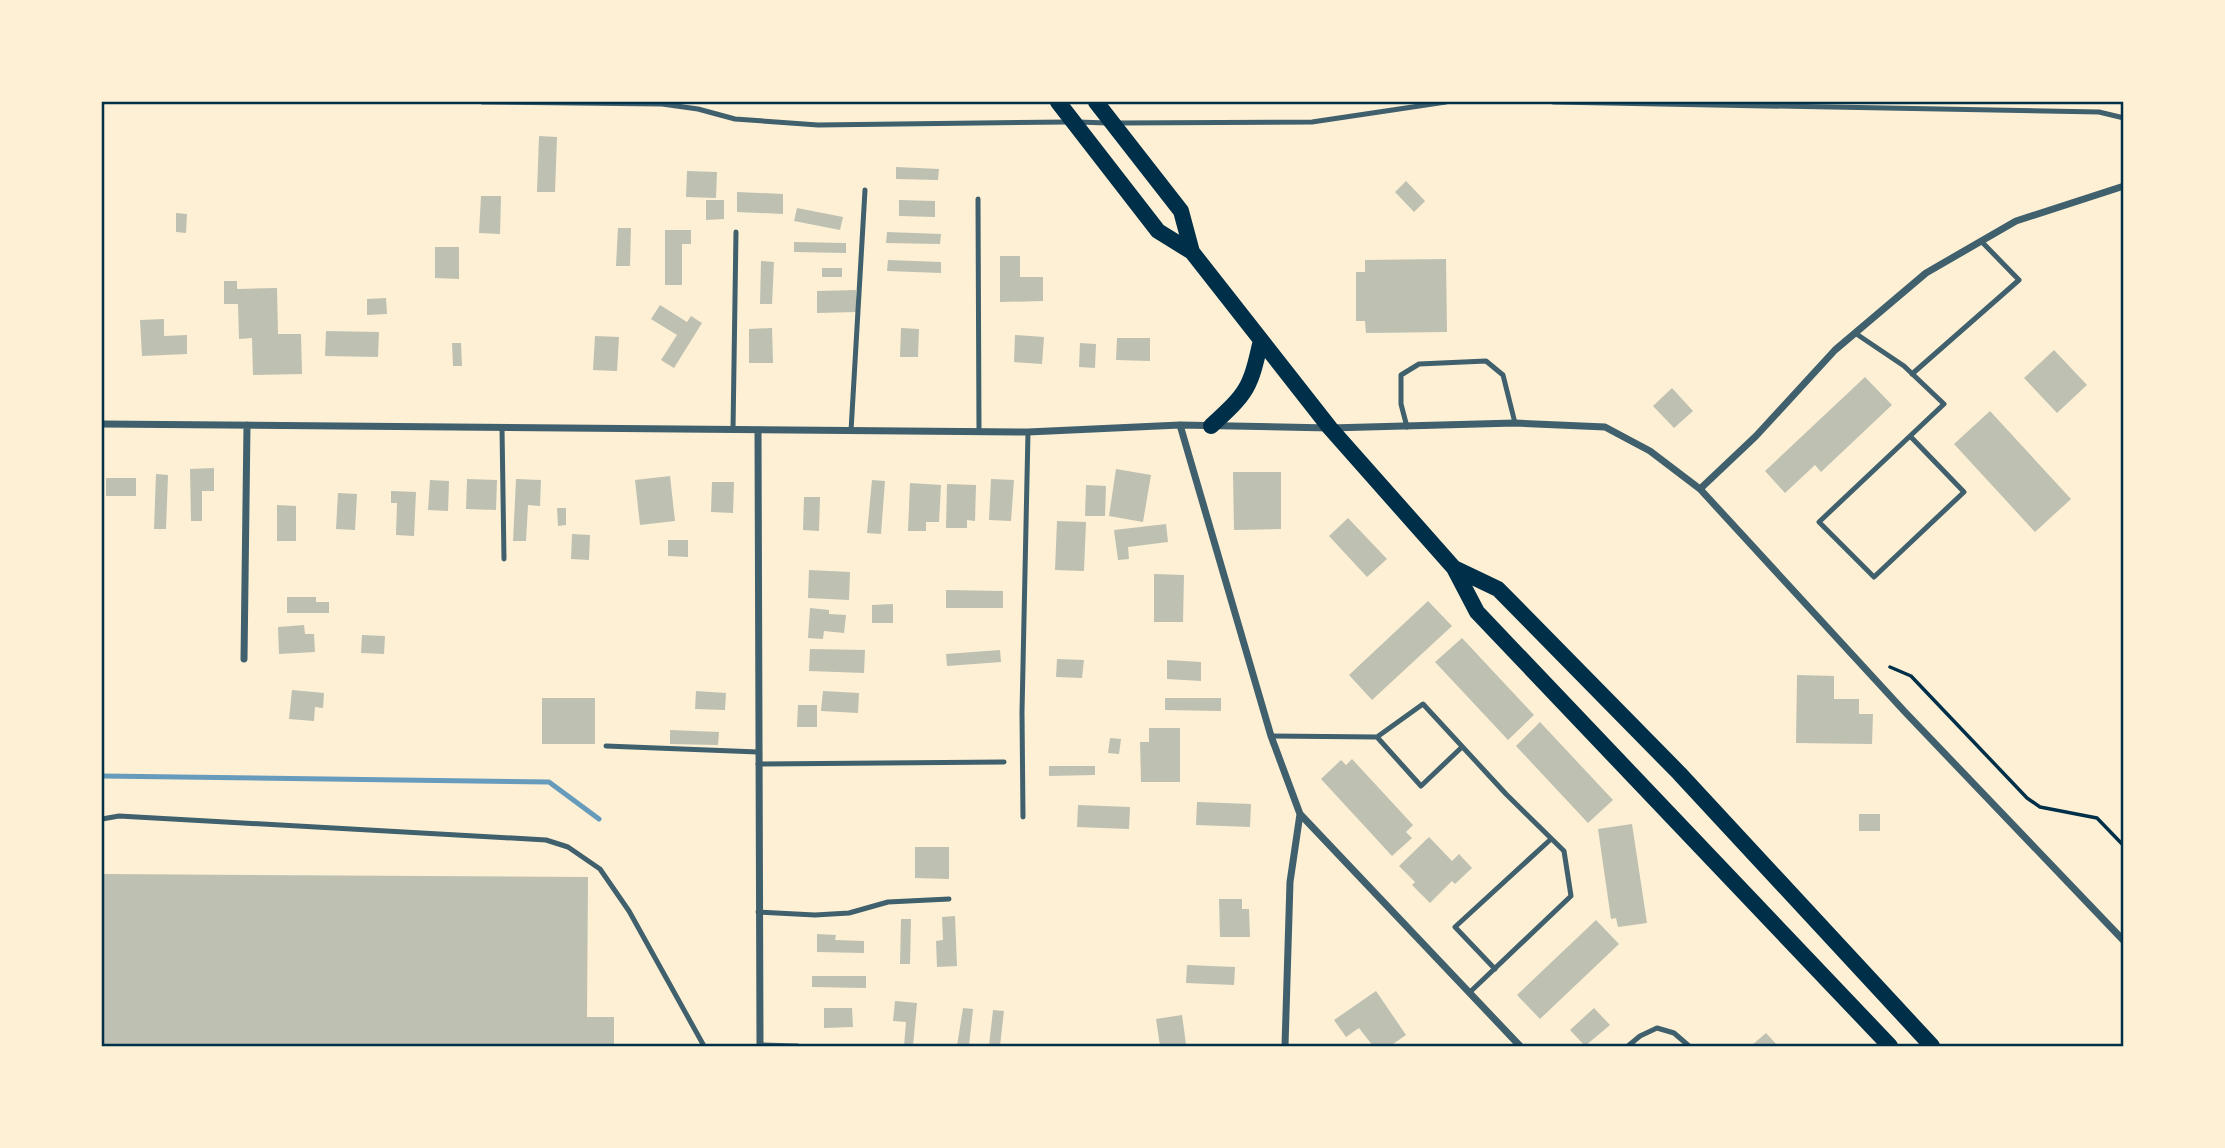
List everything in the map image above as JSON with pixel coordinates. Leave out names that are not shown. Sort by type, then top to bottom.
[{"type":"main road","points":[[1058,102],[1158,231],[1192,251],[1330,428],[1454,568],[1477,612],[1890,1046]]},
{"type":"main road","points":[[1096,102],[1181,211],[1192,251]]},
{"type":"main road","points":[[1211,426],[1242,397],[1253,378],[1261,340]]},
{"type":"main road","points":[[1454,568],[1497,589],[1679,773],[1932,1046]]},
{"type":"street","points":[[1700,489],[1756,436],[1835,350],[1926,273],[2015,221],[2123,186]]},
{"type":"street","points":[[102,424],[979,432],[1180,425],[1330,428],[1515,423],[1605,427],[1650,451],[1700,489],[1905,712],[2123,941]]},
{"type":"street","points":[[244,659],[247,425]]},
{"type":"street","points":[[1180,425],[1271,736],[1300,814],[1520,1046]]},
{"type":"street","points":[[758,430],[760,1046]]},
{"type":"street","points":[[1285,1046],[1290,882],[1300,814]]},
{"type":"lane","points":[[482,102],[662,104],[698,109],[736,119],[818,125],[1311,122],[1446,102]]},
{"type":"lane","points":[[1553,102],[2099,112],[2123,118]]},
{"type":"lane","points":[[851,431],[865,190]]},
{"type":"lane","points":[[978,199],[979,432]]},
{"type":"lane","points":[[733,430],[736,232]]},
{"type":"lane","points":[[1912,374],[2019,280],[1981,241]]},
{"type":"lane","points":[[1855,333],[1912,374],[1944,404],[1910,436],[1819,522],[1874,577],[1964,492],[1910,436]]},
{"type":"lane","points":[[1407,427],[1401,404],[1401,375],[1419,364],[1486,361],[1503,375],[1515,423]]},
{"type":"lane","points":[[502,428],[504,559]]},
{"type":"lane","points":[[1023,817],[1022,712],[1028,432]]},
{"type":"lane","points":[[1271,736],[1377,737],[1423,704],[1564,851],[1571,897],[1469,993]]},
{"type":"lane","points":[[1377,737],[1421,786],[1462,747]]},
{"type":"lane","points":[[606,746],[758,752]]},
{"type":"lane","points":[[758,764],[1004,762]]},
{"type":"lane","points":[[102,819],[119,816],[546,839],[568,847],[600,869],[622,901],[704,1046]]},
{"type":"lane","points":[[1495,968],[1455,927],[1550,839]]},
{"type":"lane","points":[[758,912],[815,915],[849,913],[888,902],[949,899]]},
{"type":"lane","points":[[1628,1046],[1640,1036],[1657,1028],[1674,1033],[1689,1046]]},
{"type":"lane","points":[[760,1046],[798,1046]]},
{"type":"path","points":[[1890,667],[1910,676],[2028,798],[2040,807],[2097,818],[2123,846]]},
{"type":"building","points":[[539,136],[557,137],[555,192],[537,192]]},
{"type":"building","points":[[896,167],[939,169],[938,180],[896,179]]},
{"type":"building","points":[[687,171],[717,172],[716,198],[686,197]]},
{"type":"building","points":[[1406,181],[1425,201],[1414,212],[1395,192]]},
{"type":"building","points":[[737,192],[783,194],[783,214],[737,212]]},
{"type":"building","points":[[481,196],[501,196],[500,234],[479,233]]},
{"type":"building","points":[[706,200],[724,200],[724,219],[706,220]]},
{"type":"building","points":[[899,200],[935,201],[935,217],[899,216]]},
{"type":"building","points":[[797,208],[843,217],[840,230],[794,221]]},
{"type":"building","points":[[176,213],[187,214],[186,233],[176,232]]},
{"type":"building","points":[[618,228],[631,228],[630,266],[616,266]]},
{"type":"building","points":[[665,230],[691,230],[691,244],[682,244],[682,285],[665,285]]},
{"type":"building","points":[[887,232],[941,234],[940,244],[886,243]]},
{"type":"building","points":[[794,242],[846,243],[846,253],[794,252]]},
{"type":"building","points":[[435,247],[459,247],[459,279],[435,278]]},
{"type":"building","points":[[1000,256],[1020,256],[1020,277],[1043,277],[1043,301],[1000,302]]},
{"type":"building","points":[[1446,259],[1447,332],[1366,333],[1365,321],[1356,321],[1356,272],[1365,272],[1365,260]]},
{"type":"building","points":[[888,260],[941,262],[941,273],[887,271]]},
{"type":"building","points":[[761,261],[774,262],[772,304],[760,304]]},
{"type":"building","points":[[822,268],[842,268],[842,277],[822,277]]},
{"type":"building","points":[[224,281],[237,281],[237,289],[277,288],[278,334],[301,334],[302,374],[253,375],[252,338],[239,339],[238,304],[224,304]]},
{"type":"building","points":[[856,290],[856,312],[817,313],[817,291]]},
{"type":"building","points":[[386,298],[387,314],[367,315],[367,299]]},
{"type":"building","points":[[660,305],[687,322],[691,316],[702,323],[674,368],[661,360],[677,335],[651,319]]},
{"type":"building","points":[[164,319],[164,336],[187,335],[187,354],[142,356],[140,320]]},
{"type":"building","points":[[772,328],[773,363],[749,363],[749,329]]},
{"type":"building","points":[[901,328],[919,329],[918,357],[900,357]]},
{"type":"building","points":[[326,331],[379,332],[378,357],[325,356]]},
{"type":"building","points":[[1015,335],[1044,337],[1042,364],[1014,362]]},
{"type":"building","points":[[595,336],[619,337],[617,371],[593,370]]},
{"type":"building","points":[[1117,338],[1150,338],[1150,361],[1116,360]]},
{"type":"building","points":[[452,343],[461,343],[462,366],[453,366]]},
{"type":"building","points":[[1080,343],[1096,344],[1095,368],[1079,367]]},
{"type":"building","points":[[2054,350],[2087,385],[2057,413],[2024,378]]},
{"type":"building","points":[[1865,377],[1892,405],[1821,472],[1815,465],[1785,493],[1765,471]]},
{"type":"building","points":[[1672,388],[1693,411],[1674,428],[1653,406]]},
{"type":"building","points":[[1990,411],[2071,499],[2035,532],[1954,444]]},
{"type":"building","points":[[214,468],[214,491],[202,491],[202,521],[191,521],[190,469]]},
{"type":"building","points":[[1116,469],[1151,475],[1143,522],[1109,516]]},
{"type":"building","points":[[1233,472],[1281,472],[1281,529],[1234,530]]},
{"type":"building","points":[[156,474],[168,475],[166,529],[154,529]]},
{"type":"building","points":[[670,476],[675,521],[640,525],[635,480]]},
{"type":"building","points":[[106,478],[136,478],[136,496],[106,496]]},
{"type":"building","points":[[467,479],[497,480],[496,510],[466,509]]},
{"type":"building","points":[[516,479],[541,480],[540,506],[528,505],[526,541],[513,541]]},
{"type":"building","points":[[991,479],[1014,480],[1011,521],[989,520]]},
{"type":"building","points":[[430,480],[449,481],[448,511],[428,510]]},
{"type":"building","points":[[872,480],[885,481],[881,534],[867,533]]},
{"type":"building","points":[[712,482],[734,482],[733,513],[711,512]]},
{"type":"building","points":[[910,483],[941,485],[939,522],[926,522],[926,531],[908,531]]},
{"type":"building","points":[[947,484],[976,485],[975,521],[967,520],[967,528],[946,528]]},
{"type":"building","points":[[1086,485],[1106,486],[1105,516],[1085,516]]},
{"type":"building","points":[[391,491],[416,492],[414,536],[396,535],[397,503],[391,503]]},
{"type":"building","points":[[338,493],[357,494],[355,530],[336,529]]},
{"type":"building","points":[[804,497],[820,497],[819,531],[803,530]]},
{"type":"building","points":[[277,505],[296,506],[296,541],[277,541]]},
{"type":"building","points":[[557,508],[566,508],[566,525],[558,526]]},
{"type":"building","points":[[1348,518],[1387,559],[1367,577],[1329,536]]},
{"type":"building","points":[[1057,521],[1086,522],[1084,571],[1055,570]]},
{"type":"building","points":[[1166,524],[1168,542],[1128,547],[1129,559],[1118,560],[1114,530]]},
{"type":"building","points":[[572,534],[590,535],[589,560],[571,559]]},
{"type":"building","points":[[668,540],[688,540],[688,557],[668,556]]},
{"type":"building","points":[[809,570],[850,572],[849,600],[808,598]]},
{"type":"building","points":[[1154,574],[1184,575],[1183,622],[1154,622]]},
{"type":"building","points":[[946,590],[1003,591],[1003,608],[946,608]]},
{"type":"building","points":[[287,597],[316,597],[316,602],[329,602],[329,613],[287,613]]},
{"type":"building","points":[[1428,601],[1452,626],[1372,700],[1349,675]]},
{"type":"building","points":[[893,604],[893,623],[872,623],[872,605]]},
{"type":"building","points":[[810,608],[829,610],[829,614],[846,615],[844,633],[824,631],[823,639],[808,638]]},
{"type":"building","points":[[304,625],[305,634],[314,634],[315,652],[279,654],[278,627]]},
{"type":"building","points":[[362,635],[385,636],[384,654],[361,653]]},
{"type":"building","points":[[1462,638],[1534,715],[1508,740],[1435,662]]},
{"type":"building","points":[[810,649],[865,650],[864,673],[809,671]]},
{"type":"building","points":[[1000,650],[1001,662],[947,666],[946,654]]},
{"type":"building","points":[[1057,659],[1084,660],[1082,678],[1056,677]]},
{"type":"building","points":[[1167,660],[1201,662],[1201,681],[1167,679]]},
{"type":"building","points":[[1797,675],[1834,676],[1834,699],[1859,699],[1859,714],[1873,714],[1872,744],[1796,743]]},
{"type":"building","points":[[292,690],[324,693],[323,708],[315,707],[314,721],[289,719]]},
{"type":"building","points":[[696,691],[726,693],[725,710],[695,709]]},
{"type":"building","points":[[823,691],[859,693],[858,713],[821,711]]},
{"type":"building","points":[[542,698],[595,698],[595,744],[542,744]]},
{"type":"building","points":[[1165,698],[1221,698],[1221,711],[1165,710]]},
{"type":"building","points":[[798,705],[817,705],[817,727],[797,727]]},
{"type":"building","points":[[1540,722],[1613,800],[1588,823],[1516,746]]},
{"type":"building","points":[[1149,728],[1180,728],[1180,782],[1141,782],[1140,742],[1149,742]]},
{"type":"building","points":[[670,730],[719,732],[718,745],[670,744]]},
{"type":"building","points":[[1110,738],[1121,739],[1119,754],[1108,753]]},
{"type":"building","points":[[1352,759],[1413,825],[1406,832],[1412,838],[1392,856],[1321,779],[1341,760],[1346,765]]},
{"type":"building","points":[[1049,766],[1095,766],[1095,775],[1049,776]]},
{"type":"building","points":[[1197,802],[1251,804],[1250,827],[1196,825]]},
{"type":"building","points":[[1078,805],[1130,807],[1129,829],[1077,827]]},
{"type":"building","points":[[1859,814],[1880,814],[1880,831],[1859,831]]},
{"type":"building","points":[[1632,824],[1647,923],[1618,927],[1616,918],[1611,919],[1598,829]]},
{"type":"building","points":[[1429,837],[1452,861],[1459,854],[1472,868],[1455,884],[1452,881],[1430,903],[1412,885],[1415,882],[1399,866]]},
{"type":"building","points":[[915,847],[949,847],[949,879],[915,878]]},
{"type":"building","points":[[102,874],[588,877],[587,1017],[614,1017],[614,1046],[102,1046]]},
{"type":"building","points":[[1219,899],[1242,899],[1242,909],[1249,909],[1250,937],[1220,937]]},
{"type":"building","points":[[955,916],[957,966],[937,967],[936,941],[943,940],[942,917]]},
{"type":"building","points":[[901,919],[911,919],[910,964],[900,964]]},
{"type":"building","points":[[1596,920],[1619,944],[1540,1019],[1517,995]]},
{"type":"building","points":[[817,934],[836,935],[835,940],[864,941],[864,953],[817,952]]},
{"type":"building","points":[[1187,965],[1235,967],[1234,985],[1186,983]]},
{"type":"building","points":[[812,976],[866,976],[866,988],[812,987]]},
{"type":"building","points":[[1376,991],[1406,1035],[1390,1046],[1373,1046],[1359,1028],[1346,1037],[1334,1020]]},
{"type":"building","points":[[895,1001],[917,1003],[913,1046],[904,1046],[906,1022],[893,1021]]},
{"type":"building","points":[[824,1008],[852,1008],[853,1027],[824,1028]]},
{"type":"building","points":[[963,1008],[973,1009],[969,1046],[957,1046]]},
{"type":"building","points":[[1594,1008],[1610,1025],[1585,1046],[1570,1030]]},
{"type":"building","points":[[993,1010],[1004,1011],[1000,1046],[989,1046]]},
{"type":"building","points":[[1182,1015],[1186,1044],[1160,1046],[1156,1019]]},
{"type":"building","points":[[1766,1033],[1778,1046],[1751,1046]]},
{"type":"waterway","points":[[102,776],[549,782],[599,819]]}]
